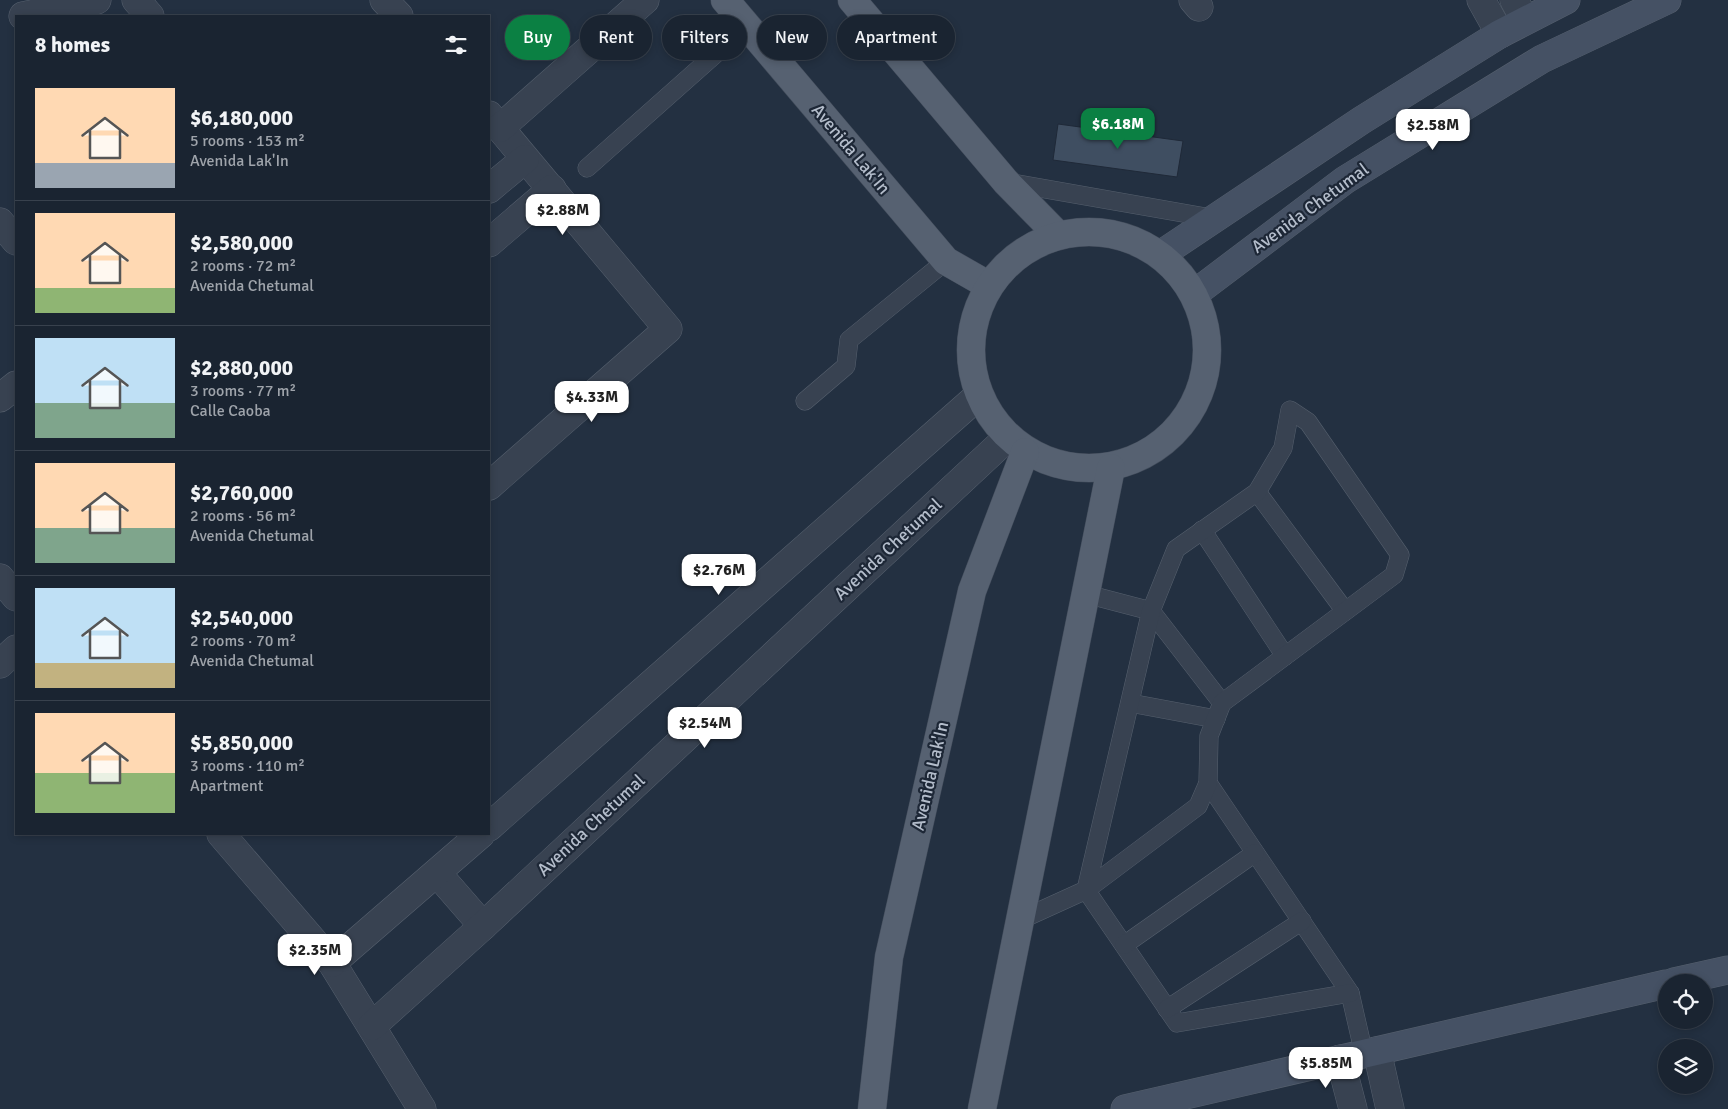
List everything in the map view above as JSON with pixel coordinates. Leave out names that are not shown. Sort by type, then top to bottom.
[{"type":"main road","name":"Avenida Lak'In","points":[[725,0],[738,15]]},
{"type":"main road","points":[[852,0],[1006,182],[1058,236]]},
{"type":"main road","points":[[1160,255],[1362,120],[1500,34],[1519,10],[1566,0]]},
{"type":"main road","name":"Avenida Chetumal","points":[[1194,294],[1345,180],[1542,59],[1667,0]]},
{"type":"main road","name":"Avenida Lak'In","points":[[747,26],[946,261],[988,285]]},
{"type":"main road","points":[[1094,231],[1129,238],[1160,255],[1180,273],[1194,294],[1206,329],[1207,366],[1196,402],[1175,432],[1146,455],[1111,468],[1067,468],[1016,445],[978,396],[969,359],[972,320],[988,285],[1019,254],[1058,236],[1094,231]]},
{"type":"main road","name":"Avenida Lak'In","points":[[872,1109],[889,957],[972,591],[1016,445]]},
{"type":"main road","points":[[982,1109],[1111,468]]},
{"type":"main road","points":[[1710,974],[1728,970]]},
{"type":"main road","points":[[1125,1109],[1658,986]]},
{"type":"street","points":[[29,15],[97,0]]},
{"type":"street","points":[[136,0],[149,15]]},
{"type":"street","points":[[384,0],[398,15]]},
{"type":"street","points":[[490,485],[668,328],[494,122],[645,0]]},
{"type":"street","points":[[1481,0],[1500,34]]},
{"type":"street","points":[[0,22],[15,18]]},
{"type":"street","points":[[490,188],[525,159]]},
{"type":"street","points":[[490,242],[552,189]]},
{"type":"street","points":[[0,222],[15,240]]},
{"type":"street","points":[[0,398],[15,385]]},
{"type":"street","points":[[490,826],[978,396]]},
{"type":"street","name":"Avenida Chetumal","points":[[372,1026],[1016,445]]},
{"type":"street","points":[[0,578],[15,596]]},
{"type":"street","points":[[0,664],[15,650]]},
{"type":"street","points":[[221,835],[332,963],[422,1109]]},
{"type":"street","points":[[332,963],[480,835]]},
{"type":"street","points":[[436,873],[483,926]]},
{"type":"street","points":[[1353,1109],[1360,1055]]},
{"type":"street","points":[[1360,1055],[1390,1109]]},
{"type":"lane","points":[[587,168],[709,60]]},
{"type":"lane","points":[[1006,182],[1217,218]]},
{"type":"lane","points":[[804,401],[846,366],[849,340],[946,261]]},
{"type":"lane","points":[[1020,920],[1086,890],[1198,806],[1208,783],[1209,736],[1219,711],[1285,656],[1394,575],[1400,555],[1308,422],[1290,410],[1283,448],[1257,492],[1176,549],[1151,611],[1086,890],[1177,1023],[1350,993]]},
{"type":"lane","points":[[1257,492],[1346,611]]},
{"type":"lane","points":[[1202,530],[1285,656]]},
{"type":"lane","points":[[1086,594],[1151,611],[1219,711]]},
{"type":"lane","points":[[1130,703],[1219,711]]},
{"type":"lane","points":[[1208,783],[1350,993],[1360,1055]]},
{"type":"lane","points":[[1124,945],[1255,852]]},
{"type":"lane","points":[[1167,1009],[1302,921]]},
{"type":"building","points":[[1058,124],[1183,141],[1177,177],[1053,160]]}]
